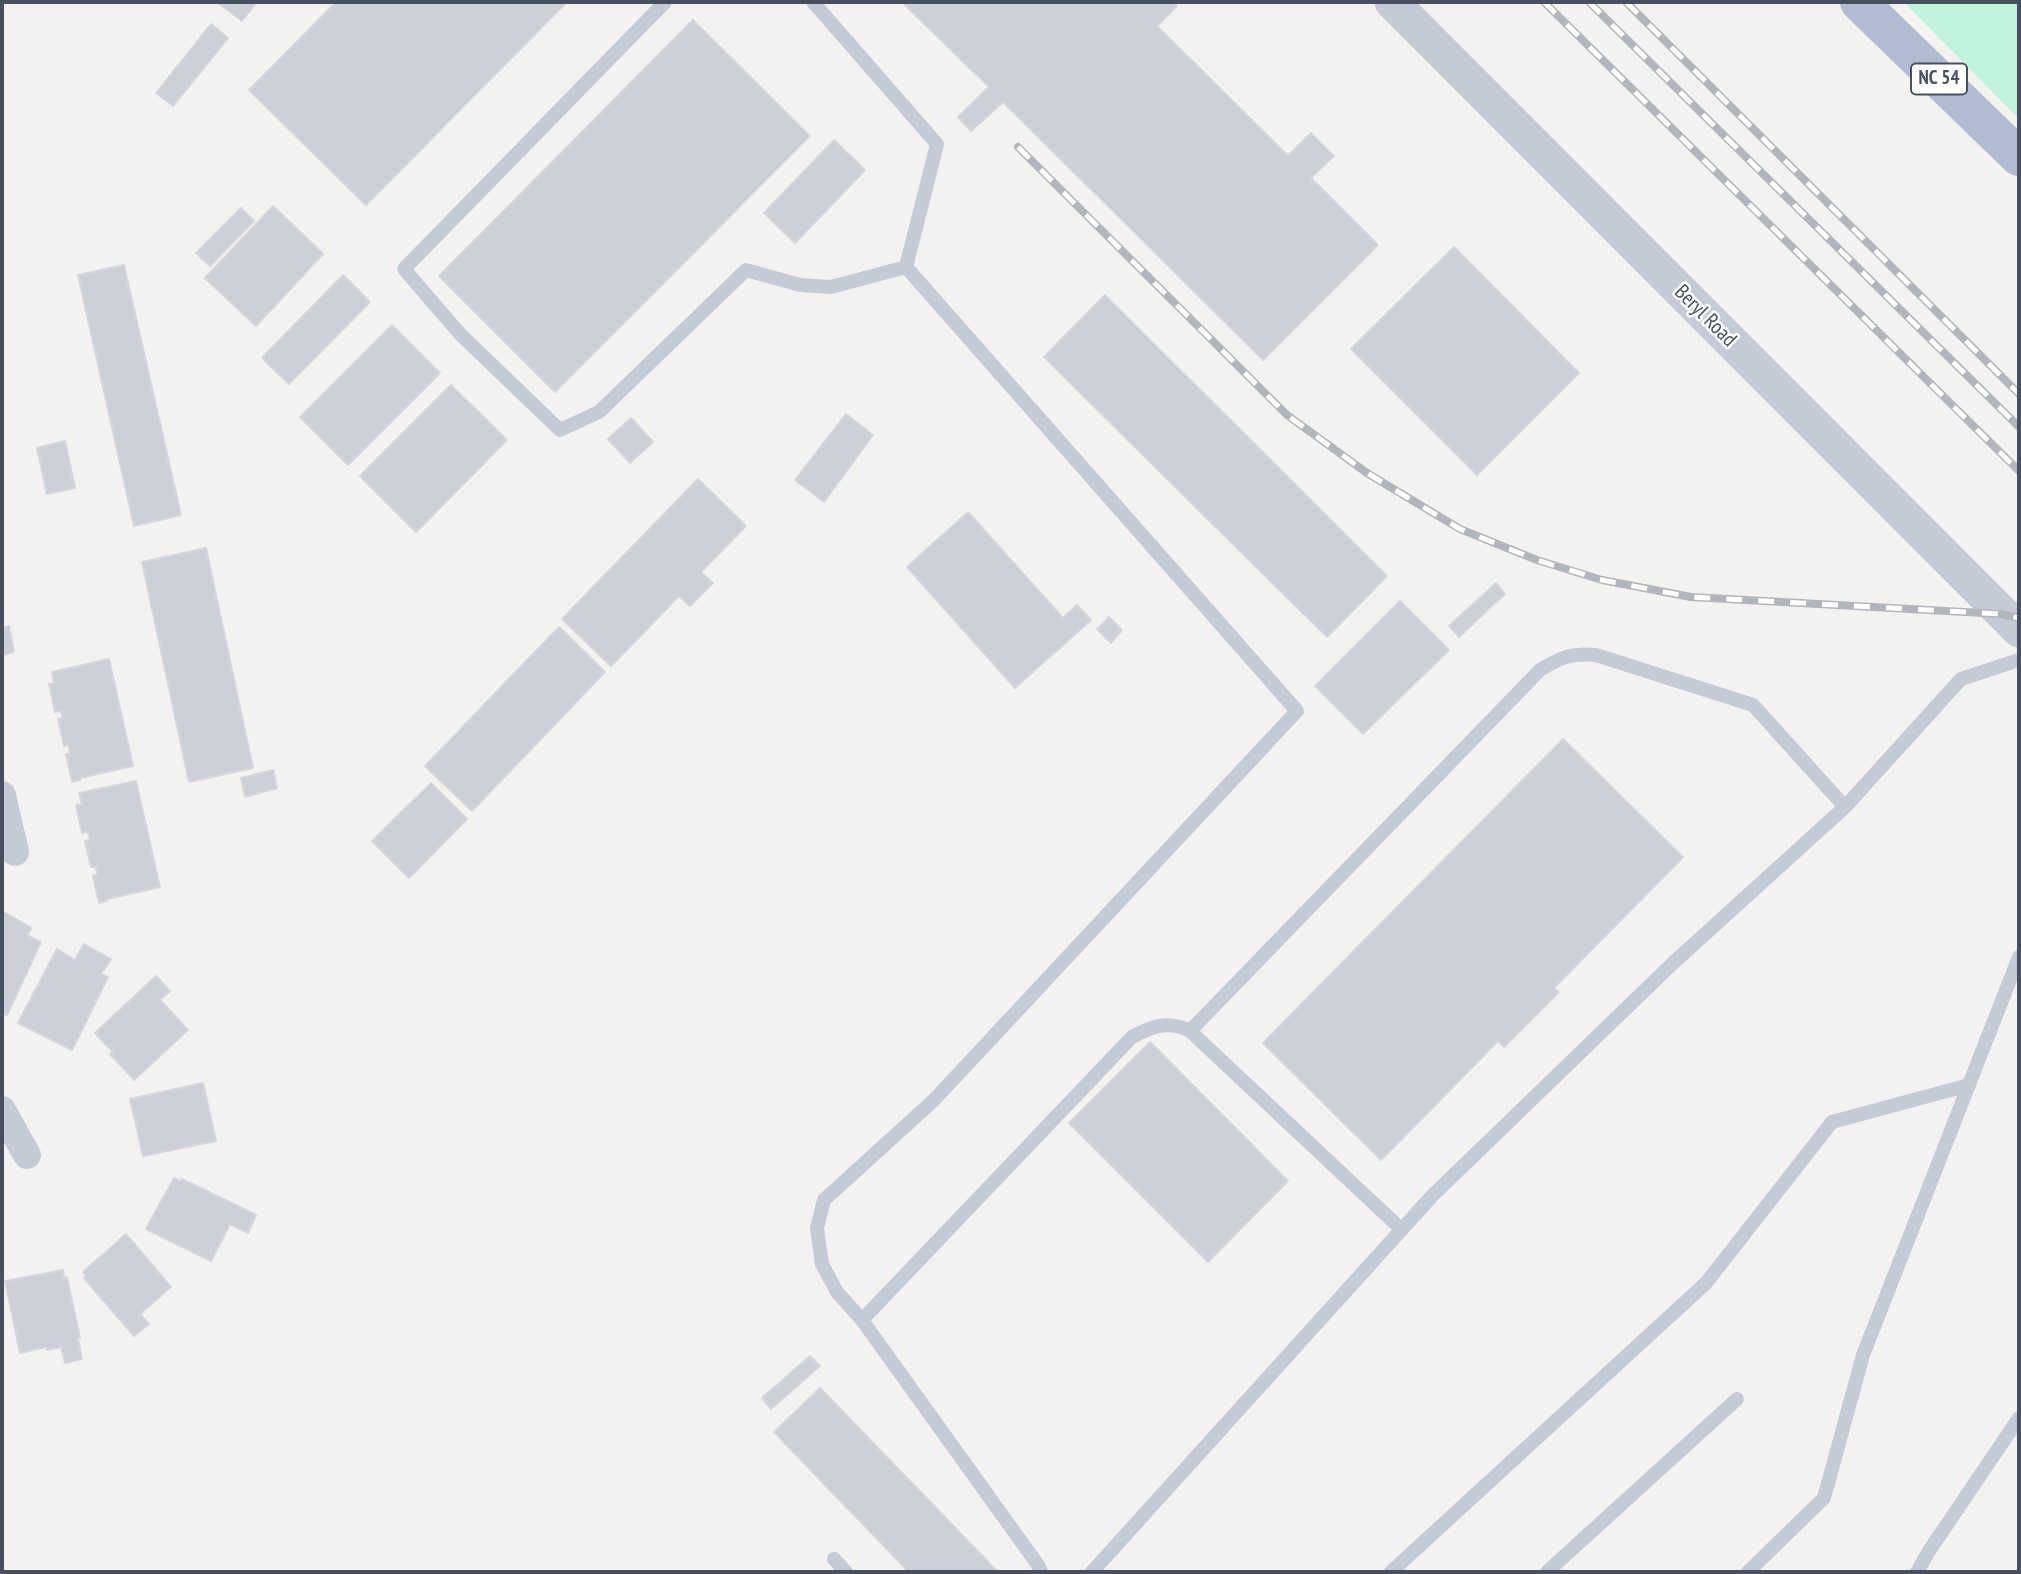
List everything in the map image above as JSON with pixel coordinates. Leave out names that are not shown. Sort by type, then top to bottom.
[{"type":"main road","name":"NC 54","points":[[1859,2],[2019,157]]},
{"type":"street","name":"Beryl Road","points":[[1392,2],[2019,630]]},
{"type":"street","points":[[2,795],[15,852]]},
{"type":"street","points":[[2,1110],[27,1155]]},
{"type":"lane","points":[[665,2],[404,269],[460,334],[560,430],[598,412],[746,270],[800,285],[831,287],[906,267]]},
{"type":"lane","points":[[814,2],[937,144],[906,267]]},
{"type":"lane","points":[[906,267],[1297,711],[934,1100],[824,1200],[817,1228],[822,1264],[837,1292],[862,1320],[1041,1572]]},
{"type":"lane","points":[[1190,1031],[1540,670],[1559,658],[1576,654],[1596,655],[1753,705],[1845,807]]},
{"type":"lane","points":[[1092,1572],[1432,1196],[1672,964],[1845,807],[1961,679],[2019,660]]},
{"type":"lane","points":[[1748,1572],[1824,1498],[1863,1354],[2019,957]]},
{"type":"lane","points":[[862,1320],[1132,1037],[1148,1028],[1161,1025],[1182,1027],[1190,1031],[1401,1229]]},
{"type":"lane","points":[[1391,1572],[1706,1283],[1832,1122],[1969,1086]]},
{"type":"lane","points":[[1547,1572],[1737,1399]]},
{"type":"lane","points":[[1917,1572],[2019,1418]]},
{"type":"lane","points":[[834,1559],[846,1572]]},
{"type":"green space","points":[[1904,2],[2019,2],[2019,119]]},
{"type":"building","points":[[217,2],[257,2],[242,21]]},
{"type":"building","points":[[336,2],[567,2],[366,205],[249,90]]},
{"type":"building","points":[[902,2],[1173,2],[1177,6],[1157,26],[1288,156],[1311,133],[1334,156],[1311,178],[1378,245],[1263,360],[1003,102],[971,131],[958,117],[989,87]]},
{"type":"building","points":[[693,20],[810,136],[555,392],[439,276]]},
{"type":"building","points":[[211,24],[228,38],[173,106],[156,93]]},
{"type":"building","points":[[834,140],[865,170],[795,243],[764,213]]},
{"type":"building","points":[[273,206],[323,254],[256,326],[205,278]]},
{"type":"building","points":[[241,208],[254,221],[210,266],[196,253]]},
{"type":"building","points":[[1454,247],[1579,373],[1477,475],[1351,349]]},
{"type":"building","points":[[124,265],[181,515],[134,526],[78,275]]},
{"type":"building","points":[[343,275],[370,302],[289,384],[262,358]]},
{"type":"building","points":[[1105,295],[1387,576],[1327,637],[1044,357]]},
{"type":"building","points":[[392,325],[440,373],[348,465],[300,417]]},
{"type":"building","points":[[451,385],[507,440],[416,532],[360,476]]},
{"type":"building","points":[[846,414],[873,435],[824,502],[795,480]]},
{"type":"building","points":[[631,418],[653,442],[630,463],[608,439]]},
{"type":"building","points":[[65,441],[75,488],[47,494],[37,448]]},
{"type":"building","points":[[698,479],[746,526],[701,572],[713,583],[690,606],[679,596],[611,666],[562,619]]},
{"type":"building","points":[[968,512],[1063,618],[1077,605],[1091,620],[1015,688],[907,567]]},
{"type":"building","points":[[206,548],[253,768],[189,782],[142,562]]},
{"type":"building","points":[[1496,583],[1505,594],[1459,637],[1449,626]]},
{"type":"building","points":[[1400,601],[1449,650],[1363,734],[1315,686]]},
{"type":"building","points":[[1109,617],[1122,630],[1111,643],[1097,629]]},
{"type":"building","points":[[9,626],[14,652],[2,655],[2,628]]},
{"type":"building","points":[[559,627],[605,672],[472,811],[425,766]]},
{"type":"building","points":[[109,659],[133,766],[72,782],[66,754],[70,754],[69,745],[64,746],[58,719],[63,718],[61,711],[55,712],[49,684],[54,683],[52,672]]},
{"type":"building","points":[[1563,739],[1683,857],[1554,988],[1559,992],[1504,1047],[1498,1041],[1381,1160],[1263,1043]]},
{"type":"building","points":[[273,770],[277,788],[245,797],[241,778]]},
{"type":"building","points":[[136,781],[160,887],[99,903],[93,876],[97,875],[96,867],[91,867],[85,841],[90,840],[88,832],[82,833],[76,805],[82,804],[79,793]]},
{"type":"building","points":[[431,783],[467,819],[409,878],[372,841]]},
{"type":"building","points":[[2,911],[32,928],[27,935],[41,942],[7,1015],[2,1013]]},
{"type":"building","points":[[84,944],[111,959],[101,974],[108,977],[72,1050],[18,1023],[57,949],[75,960]]},
{"type":"building","points":[[156,976],[170,991],[160,1000],[188,1030],[134,1080],[95,1033]]},
{"type":"building","points":[[1150,1042],[1288,1181],[1208,1262],[1069,1123]]},
{"type":"building","points":[[203,1083],[216,1141],[143,1156],[130,1099]]},
{"type":"building","points":[[174,1178],[180,1181],[182,1179],[256,1215],[248,1233],[230,1224],[211,1261],[146,1229]]},
{"type":"building","points":[[126,1234],[171,1287],[140,1314],[149,1324],[134,1336],[84,1278],[86,1276],[83,1272]]},
{"type":"building","points":[[63,1270],[64,1278],[67,1277],[82,1359],[65,1363],[61,1347],[47,1350],[46,1347],[20,1353],[5,1281]]},
{"type":"building","points":[[810,1356],[820,1366],[771,1409],[762,1398]]},
{"type":"building","points":[[820,1388],[998,1572],[909,1572],[774,1432]]},
{"type":"railway","points":[[1544,2],[2019,471]]},
{"type":"railway","points":[[1589,2],[2019,427]]},
{"type":"railway","points":[[1626,2],[2019,394]]},
{"type":"railway","points":[[1018,147],[1287,415],[1367,473],[1460,529],[1537,560],[1602,580],[1691,597],[2001,614],[2019,618]]}]
